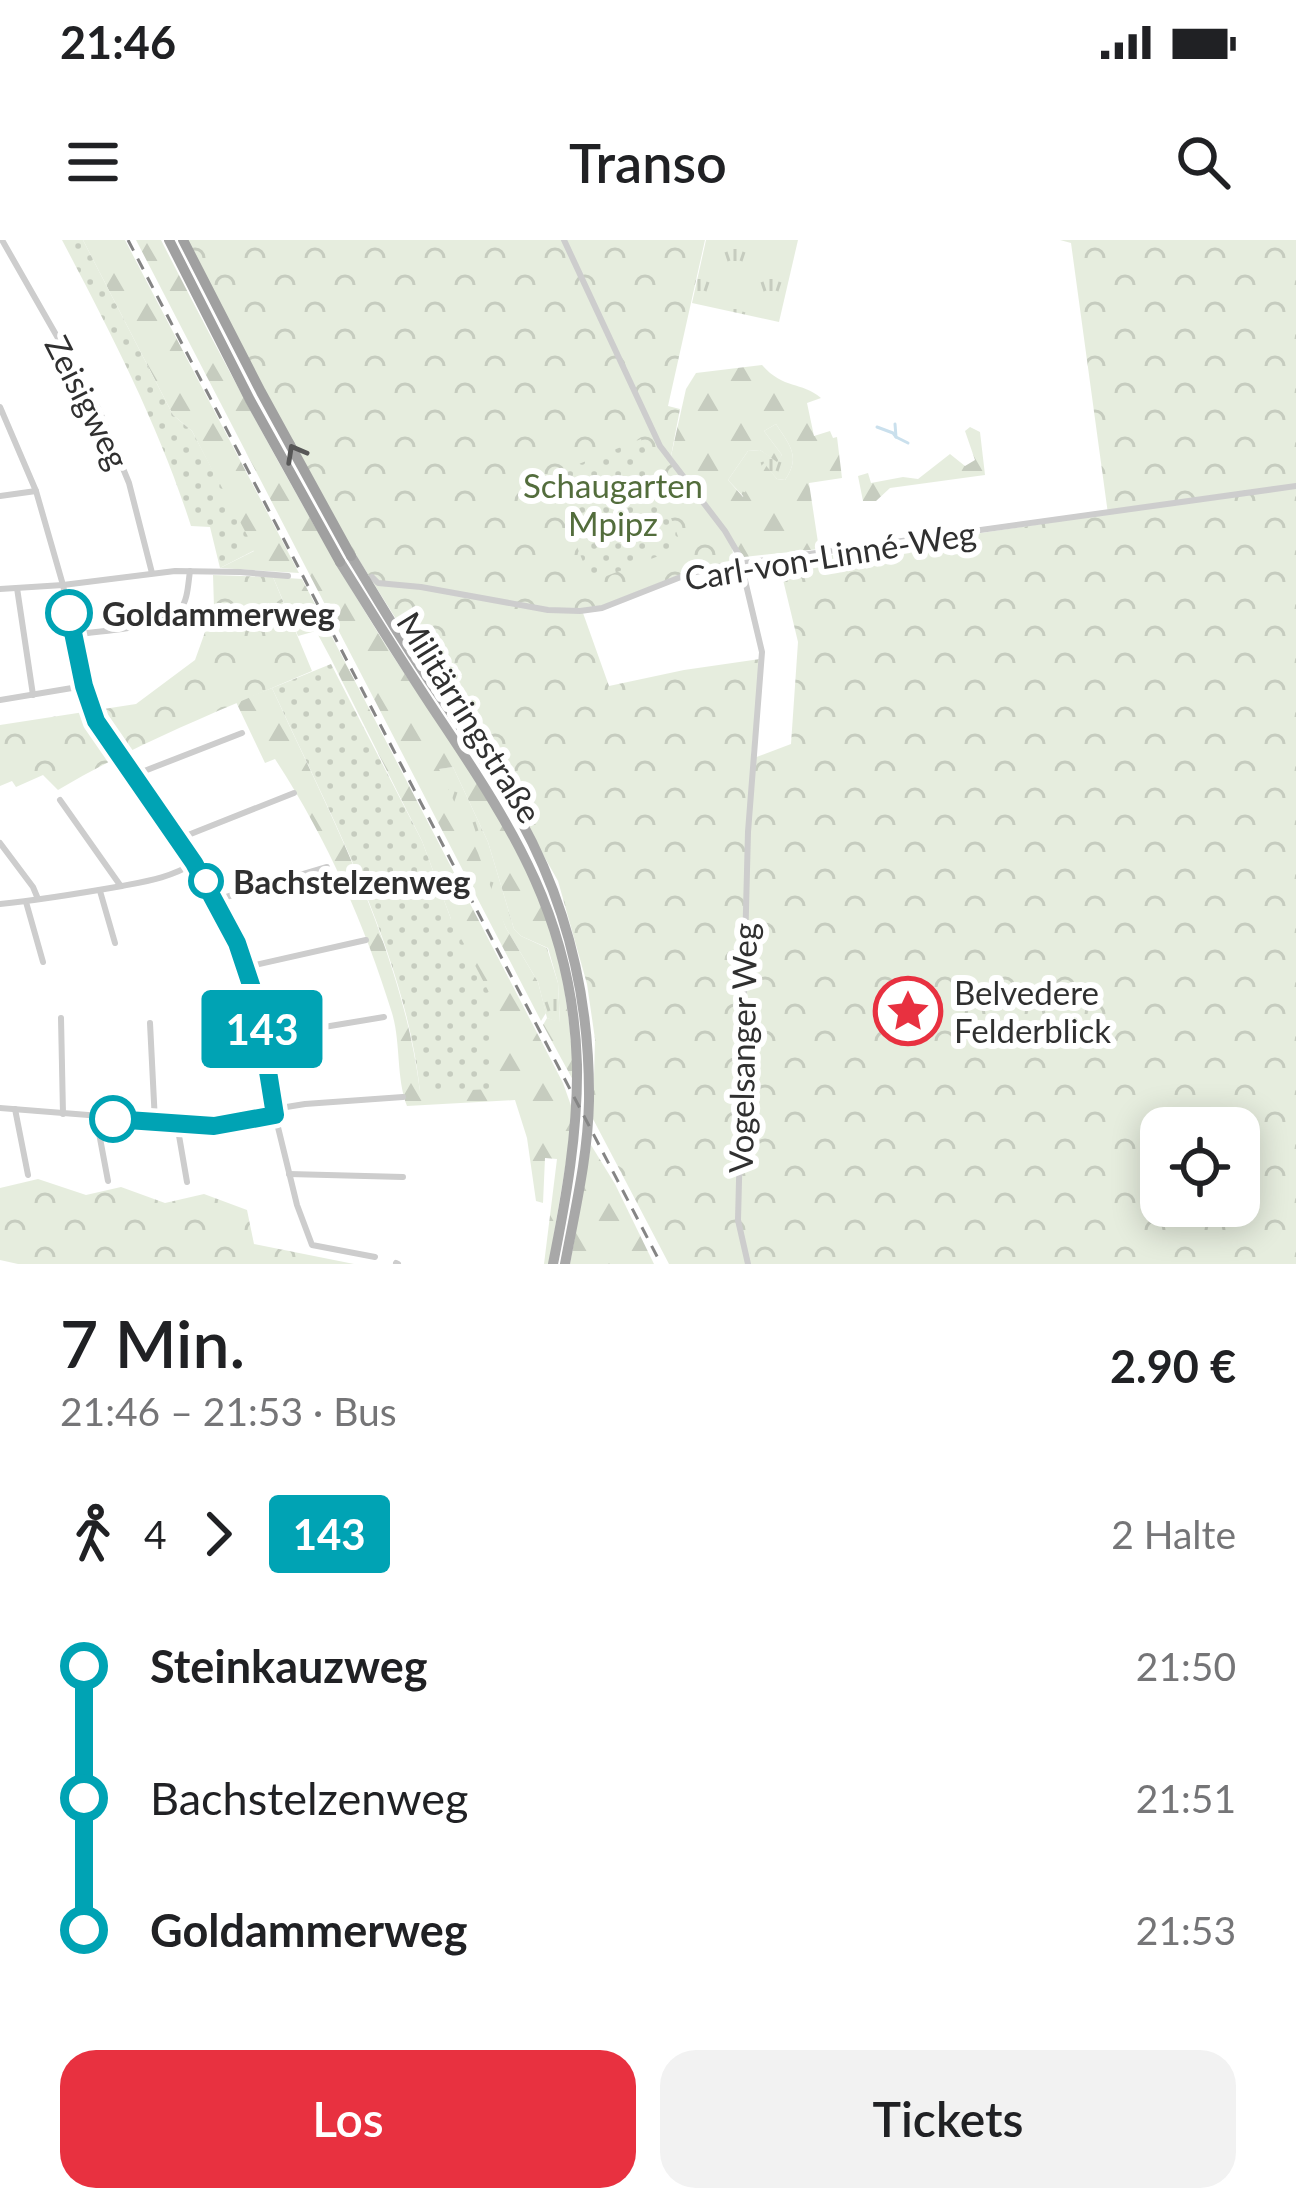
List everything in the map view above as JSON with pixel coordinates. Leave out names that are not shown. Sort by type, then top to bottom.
[{"type":"highway","name":"Militärringstraße","points":[[169,240],[250,400],[346,559]]},
{"type":"highway","name":"Militärringstraße","points":[[183,240],[346,559]]},
{"type":"main road","name":"Militärringstraße","points":[[346,559],[509,825],[551,919],[568,982],[577,1061],[573,1146],[553,1264]]},
{"type":"main road","name":"Militärringstraße","points":[[346,559],[520,819],[563,917],[577,966],[585,1022],[589,1104],[565,1264]]},
{"type":"street","name":"Zeisigweg","points":[[2,240],[108,430],[129,483],[152,573]]},
{"type":"street","name":"Vogelsanger Weg","points":[[564,240],[661,446],[725,531],[742,563],[761,652],[748,832],[738,1220],[748,1264]]},
{"type":"street","points":[[0,407],[36,490],[96,721],[194,863],[229,922],[246,967],[289,1174],[313,1245],[375,1257]]},
{"type":"street","name":"Carl-von-Linné-Weg","points":[[372,577],[378,583],[580,611],[602,608],[691,573],[742,563],[1296,486]]},
{"type":"street","points":[[0,496],[36,490]]},
{"type":"street","points":[[74,635],[172,616],[183,606],[190,572]]},
{"type":"street","points":[[0,589],[152,573],[288,576]]},
{"type":"street","points":[[17,588],[33,695]]},
{"type":"street","points":[[0,700],[84,686]]},
{"type":"street","points":[[134,775],[242,733]]},
{"type":"street","points":[[178,838],[294,793]]},
{"type":"street","points":[[60,800],[120,886]]},
{"type":"street","points":[[0,843],[38,899]]},
{"type":"street","points":[[0,904],[100,891],[164,877],[194,863]]},
{"type":"street","points":[[216,900],[327,867]]},
{"type":"street","points":[[100,891],[115,943]]},
{"type":"street","points":[[26,902],[44,962]]},
{"type":"street","points":[[246,967],[366,940]]},
{"type":"street","points":[[264,1037],[384,1017]]},
{"type":"street","points":[[61,1018],[63,1114]]},
{"type":"street","points":[[150,1023],[155,1122]]},
{"type":"street","points":[[0,1108],[214,1126],[298,1104],[403,1096]]},
{"type":"street","points":[[15,1109],[28,1175]]},
{"type":"street","points":[[96,1117],[108,1180]]},
{"type":"street","points":[[177,1124],[188,1182]]},
{"type":"street","points":[[289,1174],[403,1177]]},
{"type":"green space","points":[[62,240],[83,240],[173,415],[192,431],[255,550],[220,568],[210,527],[191,526],[149,416]]},
{"type":"green space","points":[[83,240],[125,240],[299,573],[220,568],[254,551],[192,431],[173,415]]},
{"type":"green space","points":[[136,240],[161,240],[340,569],[492,804],[528,870],[562,974],[574,1082],[543,1025],[547,1018],[560,1022],[558,983],[548,948],[514,929],[488,842],[453,767],[439,769],[506,928],[538,982],[546,1013],[541,1021]]},
{"type":"green space","points":[[187,240],[705,240],[668,406],[680,409],[671,456],[730,535],[734,560],[687,572],[583,613],[609,686],[760,659],[751,759],[791,744],[798,642],[779,563],[1108,514],[1071,243],[1060,240],[1296,240],[1296,1264],[669,1264],[593,1119],[595,1039],[587,984],[558,881],[501,780],[354,552],[291,443]]},
{"type":"green space","points":[[706,240],[798,240],[779,322],[692,303]]},
{"type":"green space","points":[[762,365],[821,398],[807,403],[814,436],[830,431],[837,437],[842,478],[809,483],[819,549],[744,557],[671,456],[686,389],[696,373]],"holes":[[[776,424],[793,458],[790,472],[785,480],[777,479],[764,463],[743,497],[728,480],[748,451],[760,450],[777,462],[782,455],[764,431]]]},
{"type":"green space","points":[[776,424],[792,451],[790,472],[785,480],[777,479],[764,464],[744,497],[728,480],[748,451],[760,450],[777,461],[782,455],[764,431]]},
{"type":"green space","points":[[970,427],[980,432],[985,475],[890,488],[876,501],[863,501],[858,476],[868,473],[871,483],[918,479],[950,454],[965,466],[975,460],[965,431]]},
{"type":"green space","name":"Schaugarten Mpipz","points":[[641,439],[682,547],[591,582],[549,476]]},
{"type":"green space","points":[[213,575],[273,577],[312,671],[151,741],[58,790],[43,775],[16,787],[12,781],[0,786],[0,725],[136,704],[195,660],[214,607]]},
{"type":"green space","points":[[273,577],[302,579],[563,1083],[574,1114],[549,1264],[544,1264],[557,1159],[545,1158],[543,1203],[536,1201],[527,1138],[515,1100],[407,1106],[392,1013],[356,914],[311,820],[275,759],[265,763],[236,702],[272,688],[381,935],[411,1038],[420,1091],[451,919],[422,841],[331,659],[316,631],[298,636]]},
{"type":"green space","points":[[331,664],[422,841],[451,919],[492,998],[494,1089],[420,1092],[412,1040],[382,937],[272,688]]},
{"type":"green space","points":[[453,767],[488,842],[514,929],[547,948],[558,983],[560,1023],[547,1018],[538,982],[506,928],[438,769]]},
{"type":"green space","points":[[591,1145],[615,1184],[654,1264],[570,1264]]},
{"type":"green space","points":[[38,1179],[86,1195],[121,1187],[165,1203],[204,1194],[247,1210],[254,1244],[354,1264],[18,1264],[0,1260],[0,1188]]},
{"type":"waterway","points":[[895,424],[896,437],[908,443]]},
{"type":"waterway","points":[[877,427],[896,437]]},
{"type":"railway","points":[[128,240],[661,1264]]},
{"type":"bus line","name":"143","points":[[69,613],[96,721],[229,922],[257,1003],[275,1115],[214,1126],[113,1119]]},
{"type":"place","name":"Goldammerweg","points":[[69,613]]},
{"type":"place","name":"Bachstelzenweg","points":[[206,881]]},
{"type":"place","name":"Belvedere Felderblick","points":[[908,1011]]}]
